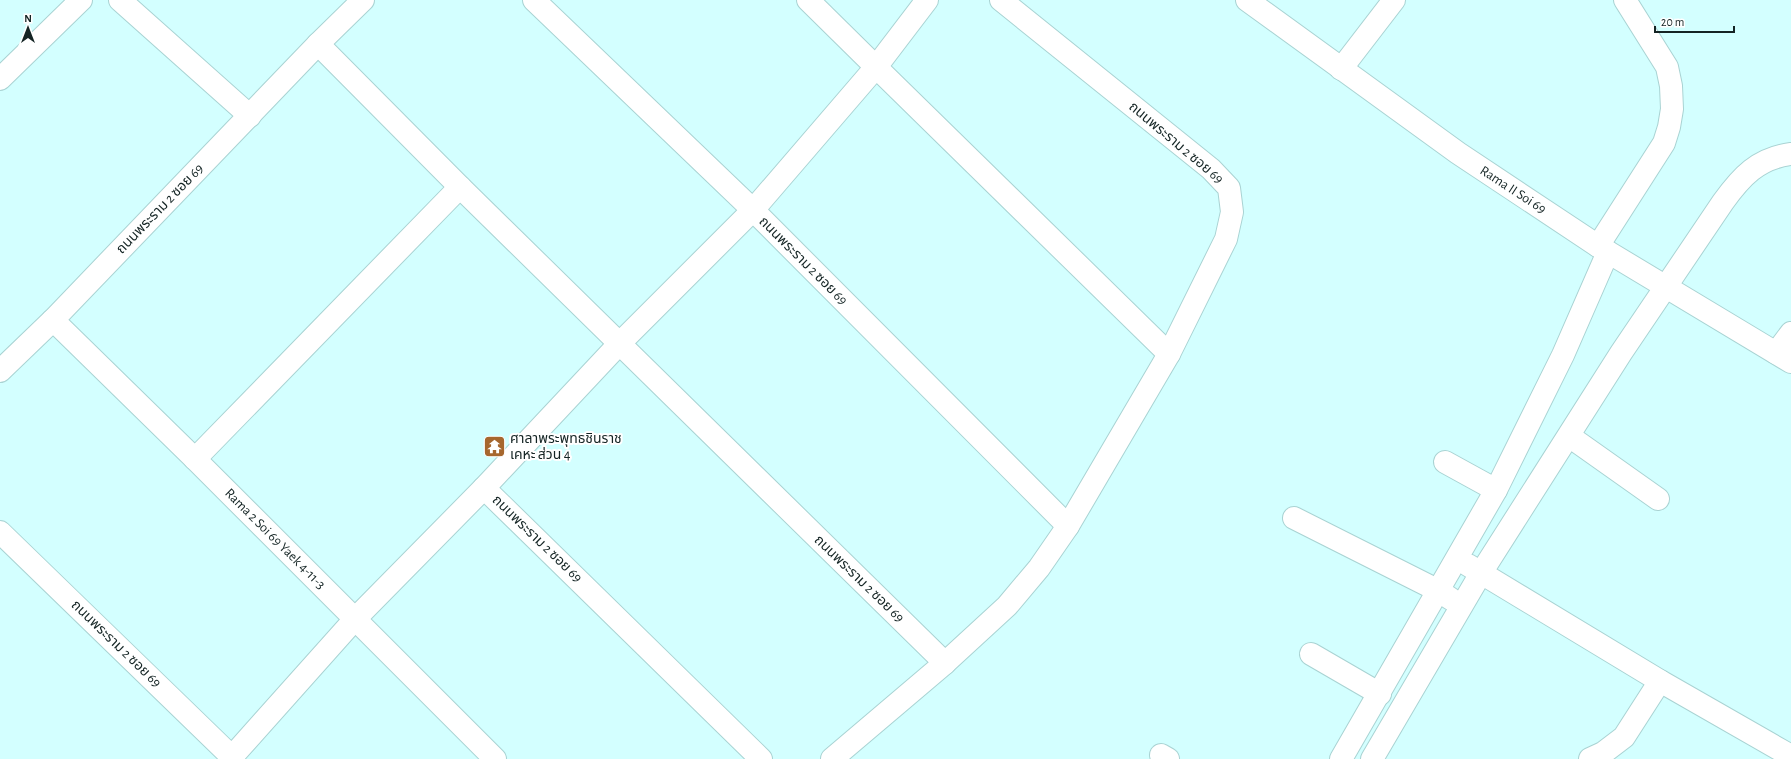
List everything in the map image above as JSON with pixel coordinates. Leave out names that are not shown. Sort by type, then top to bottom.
[{"type":"street","points":[[0,79],[81,0]]},
{"type":"street","points":[[120,0],[250,116]]},
{"type":"street","name":"ถนนพระราม 2 ซอย 69","points":[[0,371],[53,320],[318,44],[363,0]]},
{"type":"street","name":"ถนนพระราม 2 ซอย 69","points":[[534,0],[752,210],[1068,526]]},
{"type":"street","points":[[808,0],[1169,354]]},
{"type":"street","points":[[620,344],[752,210],[876,67],[927,0]]},
{"type":"street","name":"ถนนพระราม 2 ซอย 69","points":[[832,759],[945,663],[1007,606],[1039,568],[1068,526],[1169,354],[1226,238],[1232,212],[1229,188],[1211,169],[1001,0]]},
{"type":"street","name":"Rama II Soi 69","points":[[1247,0],[1458,153],[1603,249],[1784,357]]},
{"type":"street","points":[[1341,69],[1394,0]]},
{"type":"street","points":[[1341,759],[1380,694],[1496,490],[1563,355],[1603,249],[1664,143],[1672,108],[1671,86],[1667,67],[1625,0]]},
{"type":"street","name":"ถนนพระราม 2 ซอย 69","points":[[318,44],[460,187],[945,663]]},
{"type":"street","points":[[1372,759],[1481,573],[1621,353],[1667,288],[1739,180],[1758,165],[1783,155],[1791,154]]},
{"type":"street","points":[[195,458],[460,187]]},
{"type":"street","name":"Rama 2 Soi 69 Yaek 4-11-3","points":[[53,320],[195,458],[494,759]]},
{"type":"street","points":[[1784,357],[1791,333]]},
{"type":"street","name":"ถนนพระราม 2 ซอย 69","points":[[0,532],[232,758],[355,619],[484,488],[620,344]]},
{"type":"street","points":[[1569,436],[1658,498]]},
{"type":"street","points":[[1445,462],[1496,490]]},
{"type":"street","name":"ถนนพระราม 2 ซอย 69","points":[[484,488],[761,759]]},
{"type":"street","points":[[1294,518],[1439,591],[1461,607]]},
{"type":"street","points":[[1457,559],[1660,681],[1791,756]]},
{"type":"street","points":[[1311,654],[1380,694]]},
{"type":"street","points":[[1590,759],[1603,753],[1624,737],[1660,681]]},
{"type":"place","name":"ศาลาพระพุทธชินราช เคหะ ส่วน 4","points":[[495,447]]}]
